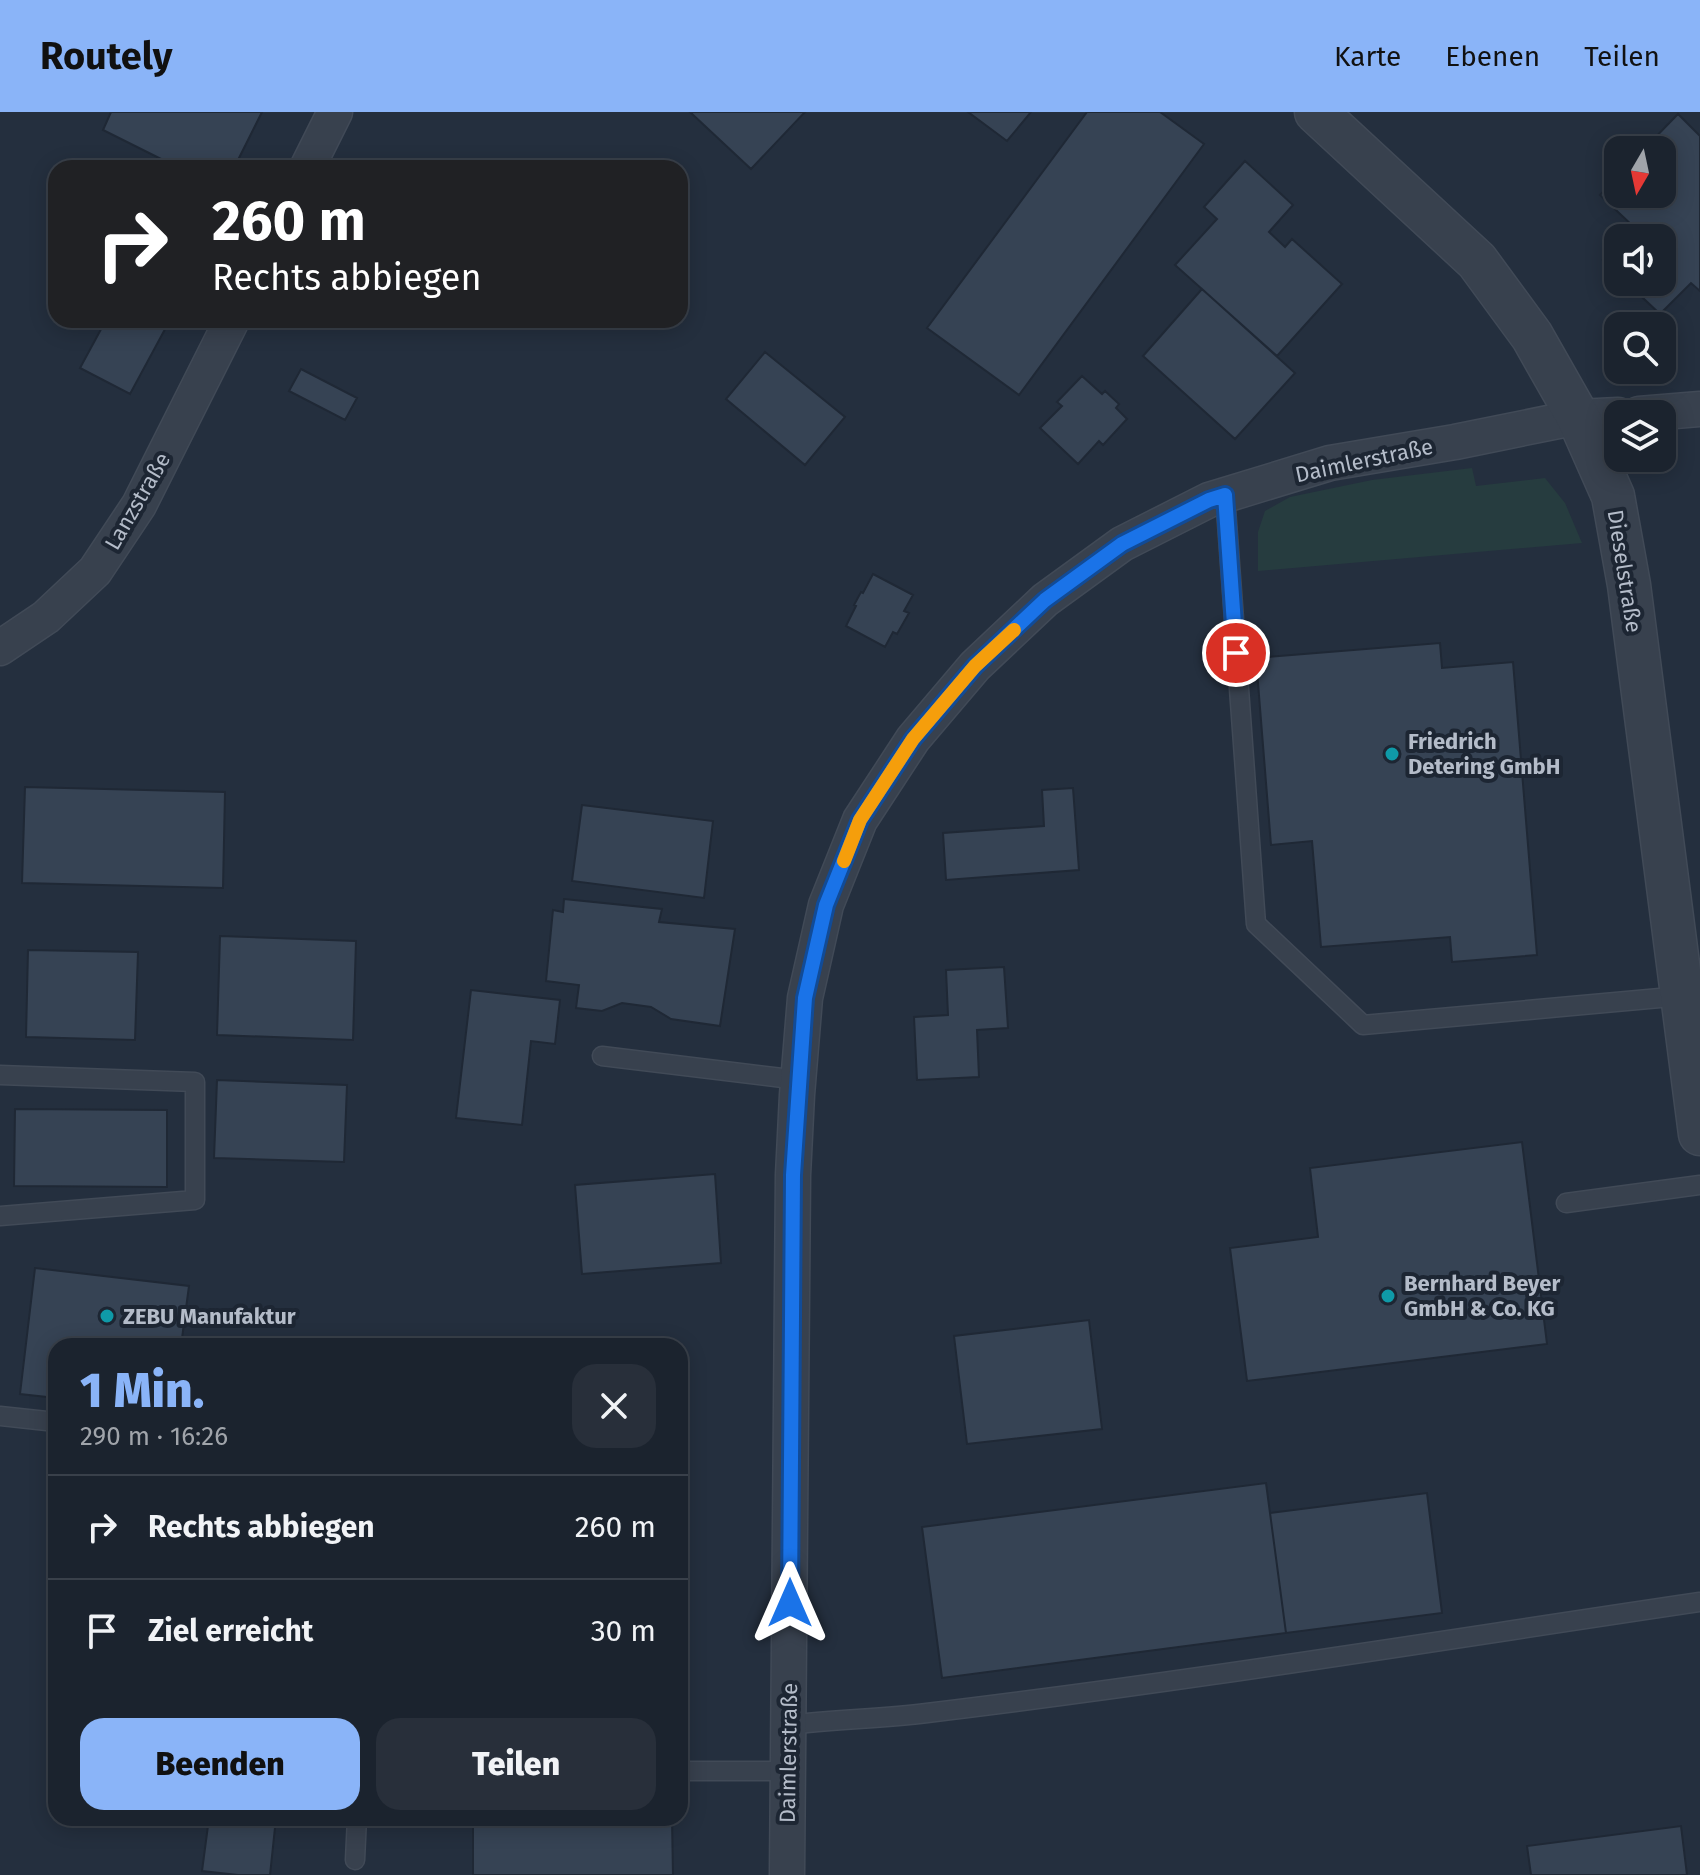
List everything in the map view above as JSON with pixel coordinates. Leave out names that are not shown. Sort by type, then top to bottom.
[{"type":"street","points":[[311,160],[335,112]]},
{"type":"street","name":"Dieselstraße","points":[[1316,112],[1477,261],[1532,336],[1598,416],[1629,585],[1700,1134]]},
{"type":"street","name":"Lanzstraße","points":[[0,648],[46,617],[95,571],[139,505],[228,328]]},
{"type":"street","points":[[1676,411],[1700,409]]},
{"type":"street","name":"Daimlerstraße","points":[[787,1875],[793,1175],[799,1080],[805,998],[826,905],[860,820],[913,739],[975,666],[1045,600],[1122,544],[1209,500],[1330,463],[1598,416]]},
{"type":"lane","points":[[1225,495],[1256,924],[1363,1025],[1682,996]]},
{"type":"lane","points":[[602,1056],[799,1080]]},
{"type":"lane","points":[[0,1075],[195,1082],[195,1200],[0,1216]]},
{"type":"lane","points":[[1566,1203],[1700,1185]]},
{"type":"lane","points":[[0,1416],[48,1421]]},
{"type":"lane","points":[[789,1725],[939,1712],[1344,1656],[1700,1602]]},
{"type":"lane","points":[[688,1771],[788,1771]]},
{"type":"lane","points":[[355,1860],[357,1826]]},
{"type":"green space","points":[[1472,468],[1476,486],[1545,478],[1565,503],[1582,543],[1258,571],[1258,532],[1265,511],[1290,497],[1372,480]]},
{"type":"building","points":[[111,112],[262,112],[238,160],[163,160],[103,130]]},
{"type":"building","points":[[690,112],[805,112],[751,169]]},
{"type":"building","points":[[968,112],[1031,112],[1007,141]]},
{"type":"building","points":[[1087,112],[1160,112],[1204,144],[1019,395],[927,328]]},
{"type":"building","points":[[1678,114],[1700,136],[1700,291],[1691,283],[1662,312],[1658,312],[1641,296],[1676,296],[1676,224],[1631,224],[1614,208],[1676,208],[1676,136],[1657,136]]},
{"type":"building","points":[[1245,161],[1293,205],[1269,232],[1285,247],[1292,239],[1342,284],[1277,356],[1175,265],[1217,219],[1204,207]]},
{"type":"building","points":[[1202,289],[1295,373],[1235,439],[1143,356]]},
{"type":"building","points":[[102,328],[166,328],[130,394],[80,368]]},
{"type":"building","points":[[765,352],[845,417],[805,465],[726,399]]},
{"type":"building","points":[[301,369],[357,398],[345,420],[289,391]]},
{"type":"building","points":[[1082,376],[1119,404],[1116,408],[1127,419],[1103,445],[1099,441],[1078,464],[1040,428],[1062,406],[1057,402]]},
{"type":"building","points":[[873,574],[913,595],[904,611],[909,613],[885,647],[846,626],[854,605]]},
{"type":"building","name":"Friedrich Detering GmbH","points":[[1440,643],[1442,668],[1513,662],[1537,955],[1452,962],[1450,937],[1321,947],[1312,841],[1271,845],[1256,658]]},
{"type":"building","points":[[25,787],[225,792],[223,888],[22,883]]},
{"type":"building","points":[[1073,788],[1079,870],[946,880],[943,833],[1044,826],[1042,790]]},
{"type":"building","points":[[582,805],[713,821],[704,898],[572,881]]},
{"type":"building","points":[[564,899],[662,909],[659,922],[735,929],[720,1026],[671,1019],[651,1007],[622,1003],[602,1011],[576,1008],[579,985],[546,981],[553,910],[563,912]]},
{"type":"building","points":[[220,936],[356,941],[353,1040],[217,1035]]},
{"type":"building","points":[[28,950],[138,952],[135,1040],[26,1037]]},
{"type":"building","points":[[1004,967],[1008,1028],[977,1030],[979,1077],[917,1080],[914,1017],[948,1015],[946,970]]},
{"type":"building","points":[[471,990],[560,1000],[555,1044],[531,1041],[522,1125],[456,1118]]},
{"type":"building","points":[[217,1080],[347,1085],[344,1162],[214,1158]]},
{"type":"building","points":[[15,1109],[167,1110],[167,1187],[14,1186]]},
{"type":"building","name":"Bernhard Beyer GmbH & Co. KG","points":[[1522,1142],[1547,1344],[1247,1381],[1230,1248],[1318,1237],[1310,1168]]},
{"type":"building","points":[[715,1174],[721,1263],[582,1274],[575,1185]]},
{"type":"building","name":"ZEBU Manufaktur","points":[[35,1268],[189,1286],[182,1338],[48,1338],[48,1397],[20,1394]]},
{"type":"building","points":[[1089,1320],[1102,1429],[967,1444],[954,1336]]},
{"type":"building","points":[[1266,1483],[1286,1633],[942,1678],[922,1527]]},
{"type":"building","points":[[1427,1493],[1442,1613],[1286,1633],[1270,1513]]},
{"type":"building","points":[[208,1826],[275,1826],[270,1875],[202,1871]]},
{"type":"building","points":[[473,1826],[672,1826],[673,1875],[473,1875]]},
{"type":"building","points":[[1681,1826],[1687,1875],[1531,1875],[1527,1846]]},
{"type":"slow traffic","points":[[844,861],[860,820],[913,739],[975,666],[1014,630]]},
{"type":"place","name":"Friedrich Detering GmbH","points":[[1392,754]]},
{"type":"place","name":"Bernhard Beyer GmbH & Co. KG","points":[[1388,1296]]},
{"type":"place","name":"ZEBU Manufaktur","points":[[107,1316]]},
{"type":"route","points":[[790,1603],[793,1175],[805,998],[826,905],[860,820],[913,739],[975,666],[1045,600],[1122,544],[1225,495],[1236,653]]}]
